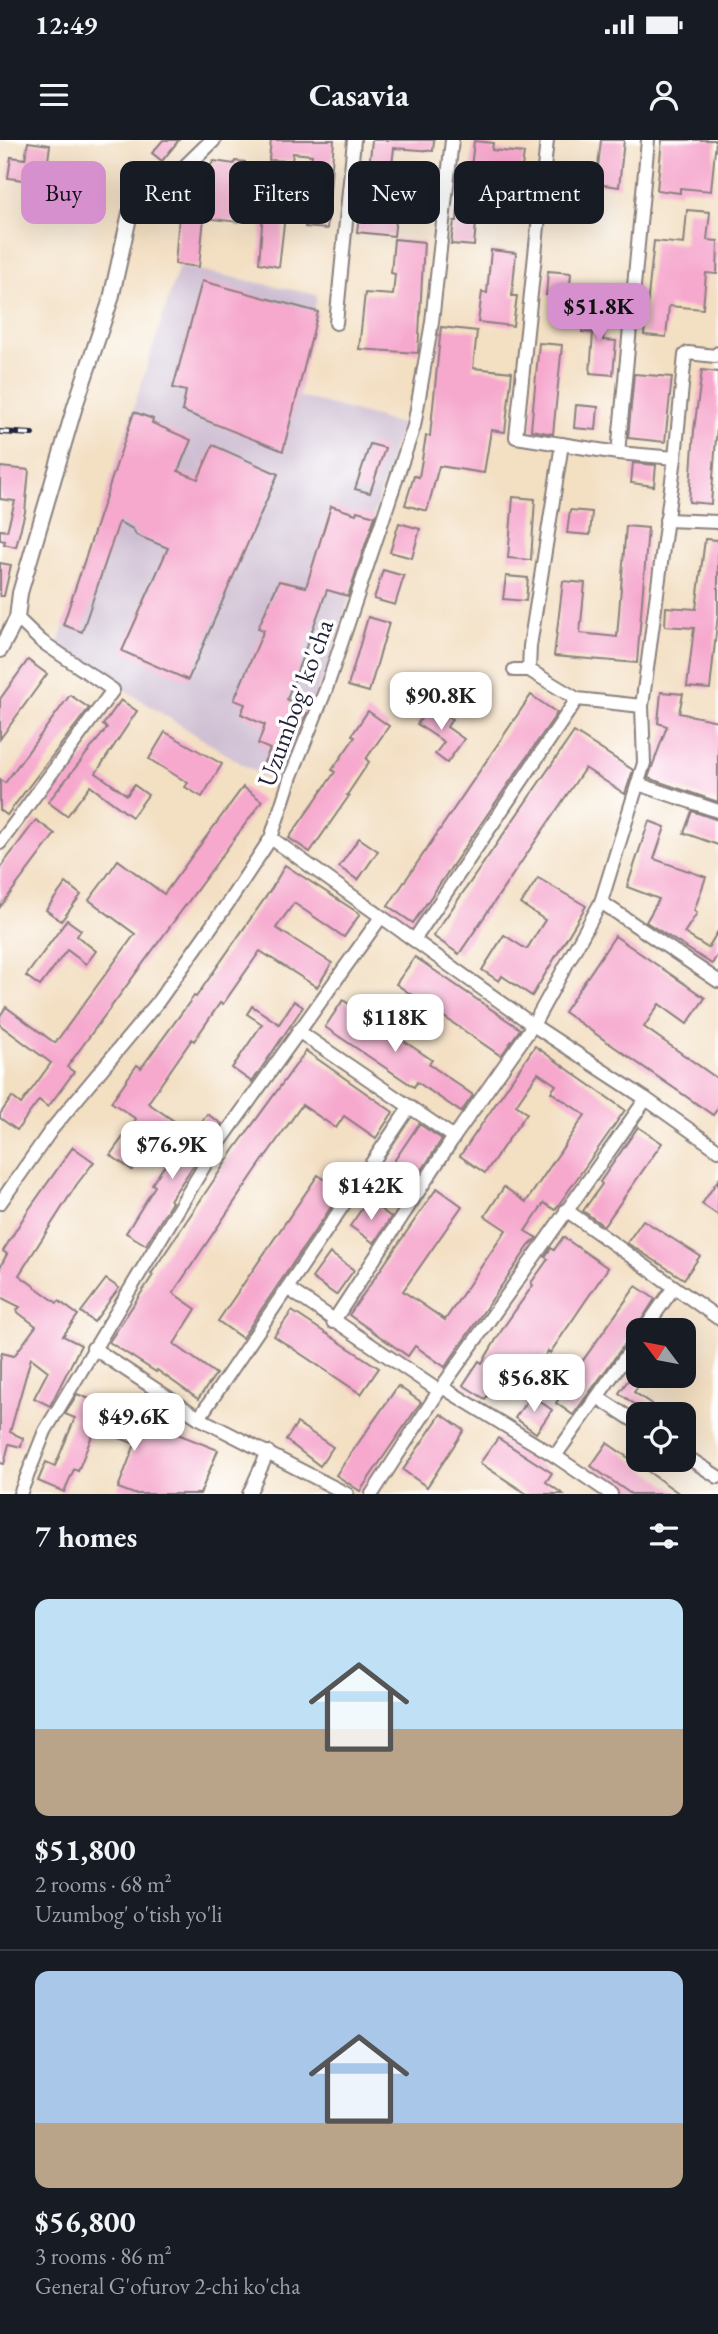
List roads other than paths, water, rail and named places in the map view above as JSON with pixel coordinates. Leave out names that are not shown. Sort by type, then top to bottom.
[{"type":"street","points":[[0,650],[17,618],[20,593],[75,405],[111,299],[130,213],[138,202],[174,178],[213,140]]},
{"type":"street","points":[[336,323],[354,140]]},
{"type":"street","name":"Uzumbog' ko'cha","points":[[0,1203],[52,1129],[157,1003],[271,838],[291,776],[326,689],[414,426],[432,322],[452,140]]},
{"type":"street","points":[[547,140],[516,437],[618,453],[674,458]]},
{"type":"street","points":[[618,453],[648,140]]},
{"type":"street","points":[[333,1322],[454,1137],[533,1025],[601,902],[644,762],[642,706],[685,355],[715,356],[718,353]]},
{"type":"street","points":[[529,670],[530,646],[562,444]]},
{"type":"street","points":[[666,520],[718,522]]},
{"type":"street","points":[[0,843],[113,690],[41,641],[17,618]]},
{"type":"street","points":[[514,670],[529,670],[577,699],[642,706]]},
{"type":"street","points":[[414,940],[577,699]]},
{"type":"street","points":[[638,784],[718,811]]},
{"type":"street","points":[[271,838],[533,1025],[718,1150]]},
{"type":"street","points":[[601,902],[718,979]]},
{"type":"street","points":[[20,1494],[45,1431],[212,1153],[381,917]]},
{"type":"street","points":[[298,1031],[454,1137]]},
{"type":"street","points":[[372,1494],[441,1389],[646,1099]]},
{"type":"street","points":[[199,1418],[409,1108]]},
{"type":"street","points":[[566,1210],[718,1318]]},
{"type":"street","points":[[652,1318],[674,1287]]},
{"type":"street","points":[[287,1288],[333,1322],[555,1456],[611,1494]]},
{"type":"street","points":[[93,1348],[199,1418],[347,1494]]},
{"type":"street","points":[[555,1456],[626,1356]]},
{"type":"street","points":[[597,1397],[626,1416]]},
{"type":"street","points":[[248,1494],[268,1452]]},
{"type":"street","points":[[696,1463],[718,1477]]},
{"type":"railway","points":[[0,432],[32,434]]}]
